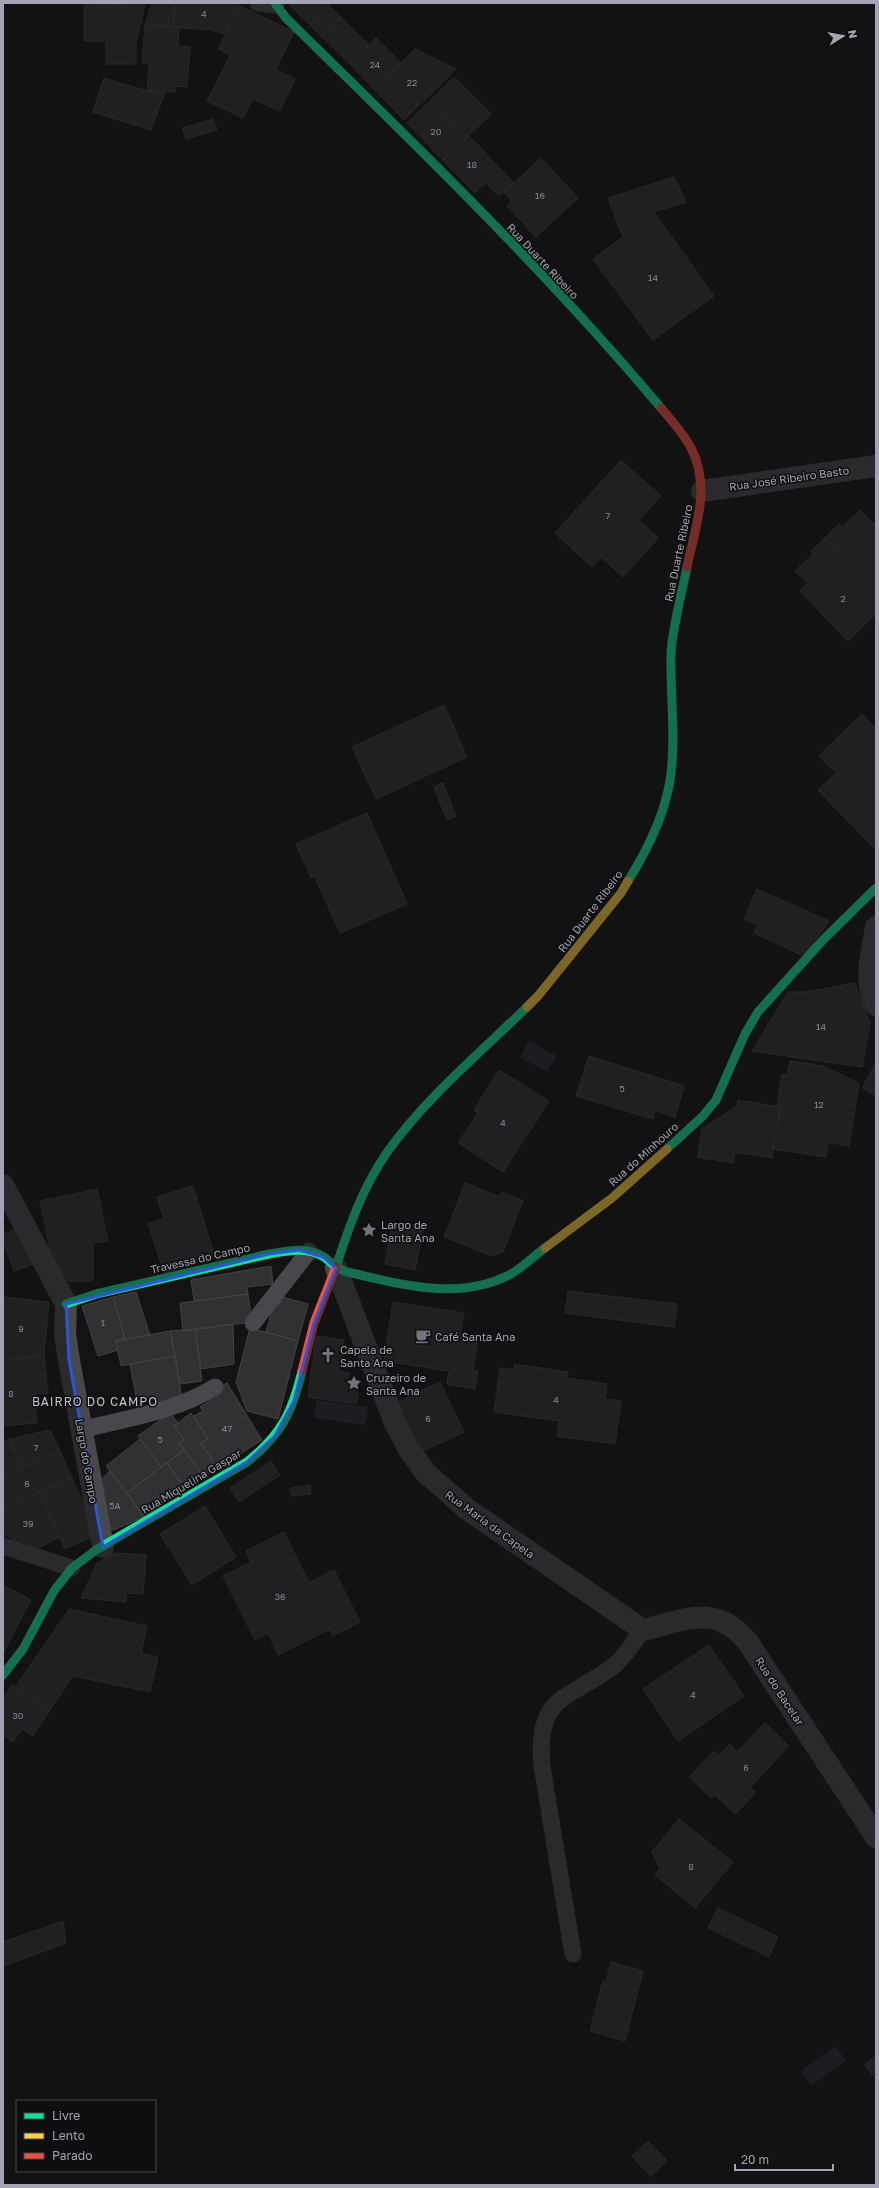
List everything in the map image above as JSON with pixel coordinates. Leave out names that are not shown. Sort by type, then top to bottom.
[{"type":"street","name":"Rua Duarte Ribeiro","points":[[275,4],[297,29],[441,169],[622,362],[677,428],[692,450],[699,470],[702,491],[699,519],[689,559],[672,653],[673,746],[671,774],[663,806],[644,856],[621,894],[538,996],[414,1118],[395,1140],[373,1176],[359,1203],[336,1268]]},
{"type":"street","name":"Rua José Ribeiro Basto","points":[[702,491],[876,466]]},
{"type":"street","name":"Rua do Minhouro","points":[[336,1268],[408,1285],[445,1291],[480,1287],[512,1273],[612,1198],[703,1116],[716,1100],[746,1034],[758,1012],[823,940],[876,888]]},
{"type":"street","points":[[876,927],[868,978],[872,996],[876,1005]]},
{"type":"street","points":[[3,1185],[66,1304]]},
{"type":"street","name":"Travessa do Campo","points":[[66,1304],[96,1294],[269,1254],[299,1250],[309,1251],[323,1257],[336,1268]]},
{"type":"street","name":"Rua Miquelina Gaspar","points":[[3,1675],[23,1649],[54,1591],[72,1568],[103,1546],[247,1462],[267,1446],[283,1425],[294,1401],[314,1323],[336,1268]]},
{"type":"street","name":"Rua Maria da Capela","points":[[336,1268],[394,1423],[408,1448],[426,1473],[467,1509],[643,1630]]},
{"type":"street","name":"Largo do Campo","points":[[66,1304],[66,1340],[103,1546]]},
{"type":"street","name":"Rua do Bacelar","points":[[643,1630],[689,1619],[711,1618],[731,1624],[740,1632],[876,1837]]},
{"type":"lane","points":[[258,3],[275,4]]},
{"type":"lane","points":[[253,1323],[309,1251]]},
{"type":"lane","points":[[81,1430],[177,1406],[196,1398],[215,1387]]},
{"type":"lane","points":[[3,1546],[72,1568]]},
{"type":"lane","points":[[573,1954],[543,1772],[542,1734],[546,1717],[554,1704],[616,1664],[643,1630]]},
{"type":"highlighted area","points":[[299,1250],[323,1257],[336,1268],[314,1323],[294,1401],[275,1436],[247,1462],[103,1547],[69,1360],[66,1304],[269,1254]]},
{"type":"shaded area","points":[[529,1041],[557,1056],[547,1072],[520,1057]]},
{"type":"shaded area","points":[[316,1400],[368,1407],[365,1425],[314,1418]]},
{"type":"shaded area","points":[[836,2046],[846,2061],[811,2085],[801,2071]]},
{"type":"building","points":[[152,3],[176,3],[172,27],[145,25]]},
{"type":"building","points":[[176,3],[232,3],[240,6],[225,34],[211,30],[172,27]]},
{"type":"building","points":[[288,3],[327,3],[329,5],[310,25]]},
{"type":"building","points":[[145,4],[136,43],[136,64],[106,64],[106,41],[84,41],[84,5]]},
{"type":"building","points":[[329,5],[341,17],[322,37],[310,25]]},
{"type":"building","points":[[240,6],[294,32],[276,69],[295,79],[280,111],[253,99],[243,118],[207,101],[230,55],[218,49]]},
{"type":"building","points":[[341,17],[369,45],[350,64],[322,37]]},
{"type":"building","points":[[145,25],[179,28],[178,46],[190,47],[187,87],[175,86],[175,92],[147,91],[149,63],[142,63]]},
{"type":"building","points":[[376,38],[401,63],[375,90],[350,64]]},
{"type":"building","points":[[415,49],[456,69],[404,120],[375,90]]},
{"type":"building","points":[[454,77],[491,114],[465,139],[429,102]]},
{"type":"building","points":[[104,78],[147,91],[165,92],[151,130],[93,112]]},
{"type":"building","points":[[429,102],[465,139],[443,160],[407,123]]},
{"type":"building","points":[[213,119],[217,130],[186,139],[182,128]]},
{"type":"building","points":[[469,136],[514,183],[499,196],[486,183],[475,193],[443,160]]},
{"type":"building","points":[[541,158],[578,198],[536,237],[507,206],[512,201],[504,192]]},
{"type":"building","points":[[674,177],[686,202],[654,212],[714,296],[653,340],[593,259],[623,237],[608,198]]},
{"type":"building","points":[[621,460],[661,496],[639,520],[658,538],[623,577],[601,557],[592,567],[555,533]]},
{"type":"building","points":[[860,510],[873,524],[876,521],[876,591],[825,538],[839,524],[842,527]]},
{"type":"building","points":[[825,538],[876,591],[876,613],[848,641],[800,591],[808,583],[795,571],[813,554],[811,551]]},
{"type":"building","points":[[444,705],[467,757],[376,799],[352,747]]},
{"type":"building","points":[[862,714],[876,728],[876,844],[873,847],[818,790],[836,773],[819,756]]},
{"type":"building","points":[[443,783],[456,816],[447,820],[434,787]]},
{"type":"building","points":[[367,813],[407,904],[340,933],[315,877],[311,878],[296,844]]},
{"type":"building","points":[[757,889],[829,921],[804,956],[754,933],[758,925],[744,919]]},
{"type":"building","points":[[855,983],[870,1024],[862,1067],[752,1051],[788,992],[806,992]]},
{"type":"building","points":[[589,1056],[684,1086],[675,1117],[655,1111],[653,1119],[576,1096]]},
{"type":"building","points":[[790,1061],[823,1066],[859,1083],[849,1146],[828,1142],[826,1157],[773,1149],[780,1107],[777,1106],[782,1074],[787,1075]]},
{"type":"building","points":[[876,1063],[876,1096],[862,1088]]},
{"type":"building","points":[[499,1070],[549,1101],[503,1172],[458,1143],[478,1113],[474,1110]]},
{"type":"building","points":[[738,1100],[780,1107],[772,1158],[735,1152],[733,1163],[698,1157],[702,1129],[737,1106]]},
{"type":"building","points":[[465,1183],[500,1197],[502,1192],[523,1201],[503,1252],[492,1256],[444,1237]]},
{"type":"building","points":[[193,1186],[215,1257],[164,1273],[148,1223],[164,1219],[157,1197]]},
{"type":"building","points":[[97,1189],[108,1241],[93,1243],[93,1281],[57,1281],[40,1201]]},
{"type":"building","points":[[392,1226],[423,1231],[415,1270],[385,1264]]},
{"type":"building","points":[[20,1228],[34,1264],[14,1271],[3,1241],[3,1235]]},
{"type":"building","points":[[271,1266],[273,1284],[247,1287],[248,1294],[194,1301],[191,1280]]},
{"type":"building","points":[[568,1291],[677,1304],[674,1327],[565,1313]]},
{"type":"building","points":[[136,1292],[150,1335],[125,1339],[113,1297]]},
{"type":"building","points":[[248,1294],[252,1322],[183,1331],[180,1303]]},
{"type":"building","points":[[3,1297],[49,1302],[44,1355],[3,1360]]},
{"type":"building","points":[[113,1297],[125,1339],[116,1341],[118,1350],[98,1356],[82,1306]]},
{"type":"building","points":[[282,1297],[308,1304],[298,1341],[266,1332],[274,1304],[279,1305]]},
{"type":"building","points":[[393,1302],[464,1313],[460,1336],[478,1339],[473,1370],[478,1371],[475,1389],[447,1384],[449,1371],[384,1361]]},
{"type":"building","points":[[233,1324],[234,1364],[201,1369],[195,1329]]},
{"type":"building","points":[[250,1328],[298,1341],[278,1419],[247,1411],[236,1382]]},
{"type":"building","points":[[195,1329],[202,1381],[180,1384],[170,1331]]},
{"type":"building","points":[[170,1331],[175,1356],[121,1366],[116,1341]]},
{"type":"building","name":"Capela de Santa Ana","points":[[316,1336],[344,1340],[339,1371],[349,1373],[347,1386],[359,1387],[356,1404],[308,1397]]},
{"type":"building","points":[[44,1355],[48,1393],[34,1394],[37,1423],[3,1426],[3,1360]]},
{"type":"building","points":[[175,1356],[182,1400],[156,1405],[155,1399],[137,1402],[130,1364]]},
{"type":"building","points":[[514,1364],[568,1372],[567,1378],[607,1384],[605,1399],[621,1401],[615,1444],[557,1436],[559,1421],[494,1412],[500,1368],[514,1370]]},
{"type":"building","points":[[440,1382],[464,1432],[417,1454],[394,1404]]},
{"type":"building","points":[[227,1383],[262,1440],[217,1468],[201,1443],[208,1439],[194,1416],[203,1411],[200,1407],[210,1401],[206,1395]]},
{"type":"building","points":[[170,1413],[178,1423],[174,1426],[184,1440],[179,1443],[184,1450],[161,1467],[138,1436]]},
{"type":"building","points":[[191,1413],[208,1439],[201,1443],[217,1468],[204,1476],[179,1443],[184,1440],[174,1426]]},
{"type":"building","points":[[50,1430],[60,1451],[22,1468],[10,1439]]},
{"type":"building","points":[[10,1439],[22,1468],[3,1476],[3,1441]]},
{"type":"building","points":[[140,1439],[161,1467],[127,1493],[106,1466]]},
{"type":"building","points":[[184,1450],[202,1474],[184,1487],[167,1463]]},
{"type":"building","points":[[60,1451],[72,1478],[3,1508],[3,1476]]},
{"type":"building","points":[[271,1461],[280,1475],[239,1502],[230,1488]]},
{"type":"building","points":[[167,1463],[184,1487],[144,1517],[127,1493]]},
{"type":"building","points":[[110,1471],[144,1517],[104,1534],[96,1484]]},
{"type":"building","points":[[72,1478],[97,1534],[65,1549],[39,1492]]},
{"type":"building","points":[[310,1485],[311,1494],[292,1496],[290,1488]]},
{"type":"building","points":[[39,1492],[60,1537],[32,1551],[3,1533],[3,1508]]},
{"type":"building","points":[[205,1506],[236,1557],[192,1585],[160,1534]]},
{"type":"building","points":[[284,1532],[309,1583],[334,1570],[360,1622],[333,1636],[330,1629],[278,1655],[268,1633],[255,1640],[223,1576],[251,1562],[246,1551]]},
{"type":"building","points":[[115,1553],[146,1555],[143,1594],[126,1593],[126,1602],[81,1598],[97,1563]]},
{"type":"building","points":[[3,1585],[31,1600],[3,1653]]},
{"type":"building","points":[[69,1609],[147,1626],[141,1653],[158,1657],[150,1692],[73,1676],[49,1711],[15,1688]]},
{"type":"building","points":[[709,1645],[744,1696],[678,1741],[643,1689]]},
{"type":"building","points":[[12,1685],[49,1711],[33,1736],[22,1729],[13,1742],[3,1735],[3,1695],[5,1696]]},
{"type":"building","points":[[765,1723],[789,1746],[750,1787],[756,1792],[735,1814],[714,1794],[711,1798],[689,1777],[714,1751],[719,1755],[730,1744],[737,1752]]},
{"type":"building","points":[[679,1819],[733,1862],[695,1908],[655,1875],[660,1868],[652,1852]]},
{"type":"building","points":[[718,1908],[778,1937],[769,1957],[708,1928]]},
{"type":"building","points":[[63,1921],[66,1943],[3,1966],[3,1942]]},
{"type":"building","points":[[611,1962],[643,1971],[625,2041],[590,2031],[603,1981],[606,1982]]},
{"type":"building","points":[[876,2056],[876,2080],[865,2064]]},
{"type":"building","points":[[648,2141],[667,2161],[651,2177],[632,2156]]},
{"type":"traffic: fast","points":[[275,3],[286,18],[431,160],[525,257],[572,307],[661,408]]},
{"type":"traffic: fast","points":[[628,881],[643,856],[656,829],[669,787],[673,744],[671,654],[675,622],[687,567]]},
{"type":"traffic: fast","points":[[667,1149],[703,1116],[716,1100],[745,1034],[758,1012],[823,940],[876,888]]},
{"type":"traffic: fast","points":[[336,1267],[364,1193],[371,1178],[388,1151],[403,1131],[437,1094],[527,1007]]},
{"type":"traffic: fast","points":[[66,1304],[96,1294],[269,1254],[297,1250],[311,1251],[324,1257],[343,1271],[388,1281],[430,1288],[450,1289],[471,1287],[491,1282],[511,1274],[545,1248]]},
{"type":"traffic: fast","points":[[3,1675],[23,1649],[54,1591],[72,1568],[96,1550],[247,1462],[269,1442],[284,1422],[294,1399],[302,1371]]},
{"type":"traffic: slow","points":[[527,1007],[538,996],[621,893],[628,881]]},
{"type":"traffic: slow","points":[[545,1248],[612,1198],[667,1149]]},
{"type":"traffic: jam","points":[[661,408],[686,439],[698,465],[701,494],[700,508],[687,567]]},
{"type":"traffic: jam","points":[[302,1371],[314,1323],[336,1267]]},
{"type":"place","name":"Largo de Santa Ana","points":[[369,1230]]},
{"type":"place","name":"Café Santa Ana","points":[[423,1336]]},
{"type":"place","name":"Capela de Santa Ana","points":[[328,1355]]},
{"type":"place","name":"Cruzeiro de Santa Ana","points":[[354,1383]]},
{"type":"district","name":"BAIRRO DO CAMPO","points":[[95,1401]]}]
